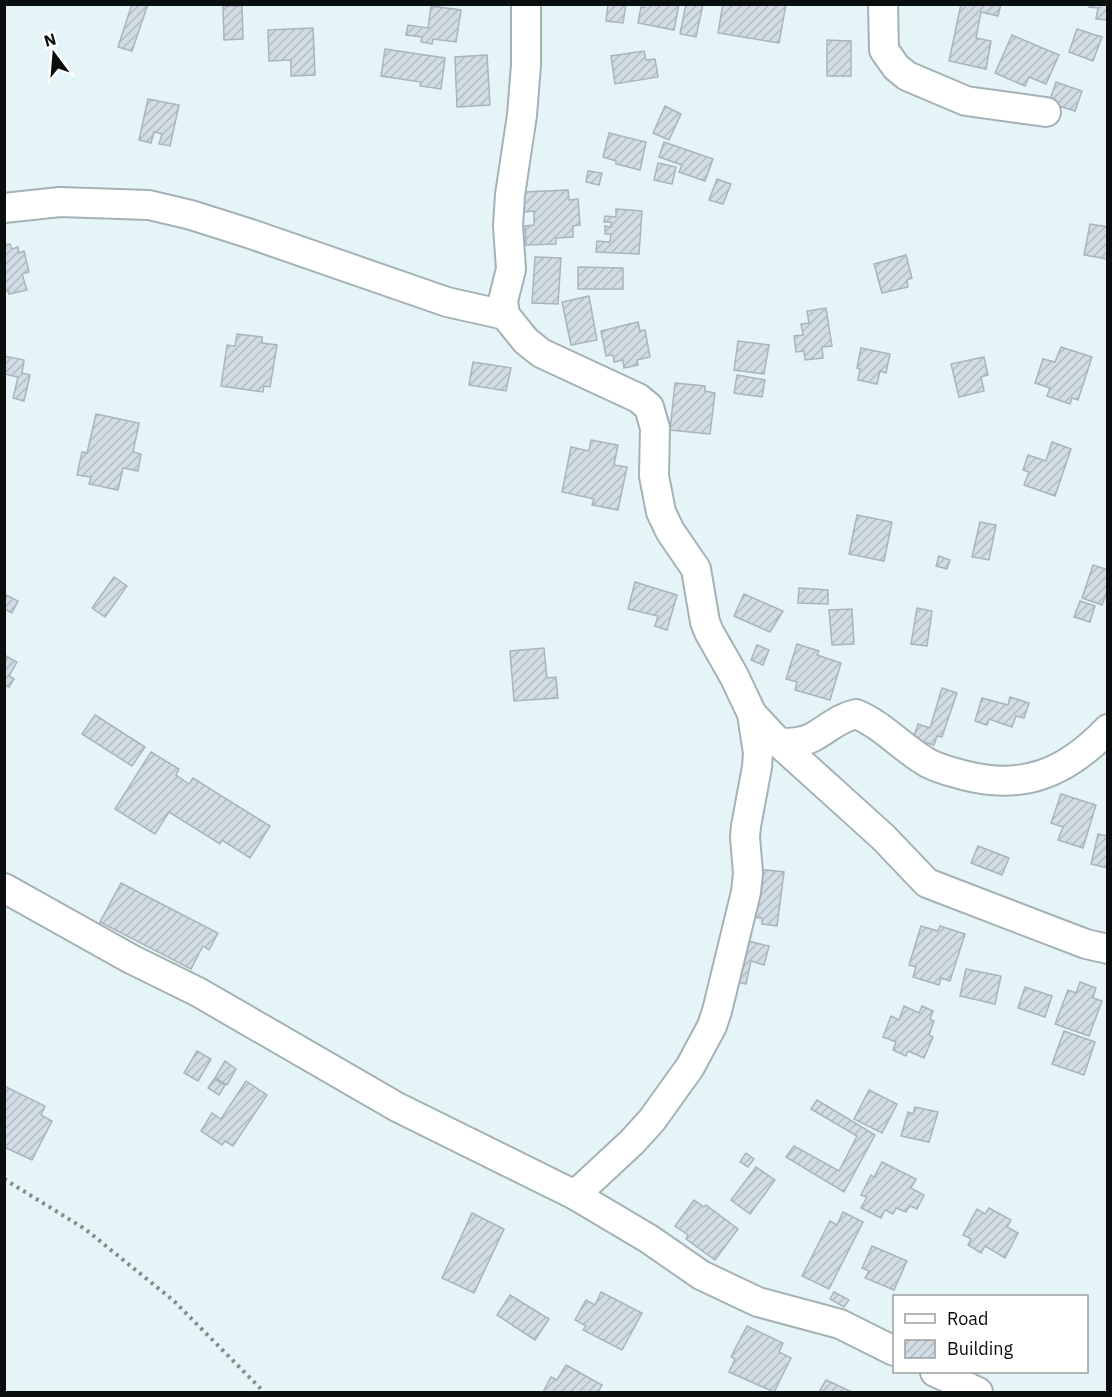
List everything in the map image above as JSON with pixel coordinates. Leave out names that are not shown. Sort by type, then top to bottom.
[{"type":"street","points":[[526,4],[526,65],[522,115],[510,195],[508,226],[511,268],[503,301],[505,315],[526,341],[541,353],[638,398],[649,407],[655,428],[654,476],[661,512],[670,531],[696,569],[705,622],[752,714],[758,753],[758,767],[745,837],[748,873],[746,892],[712,1026],[690,1067],[652,1120],[632,1142],[575,1195]]},
{"type":"street","points":[[883,4],[884,50],[896,67],[907,76],[966,101],[1046,112]]},
{"type":"street","points":[[4,208],[60,202],[149,205],[191,215],[262,238],[447,302],[505,315]]},
{"type":"street","points":[[752,714],[779,743],[884,837],[927,883],[1076,941],[1107,949]]},
{"type":"street","points":[[779,743],[800,742],[812,738],[842,718],[856,714],[929,764],[982,780],[1021,780],[1050,773],[1064,766],[1079,756],[1107,729]]},
{"type":"street","points":[[4,888],[131,959],[198,992],[398,1107],[575,1195],[649,1239],[701,1275],[758,1302],[840,1324],[893,1350]]},
{"type":"street","points":[[939,1373],[978,1392]]},
{"type":"path","points":[[4,1179],[85,1228],[174,1301],[264,1392]]},
{"type":"building","points":[[132,4],[148,4],[132,51],[118,47]]},
{"type":"building","points":[[608,4],[626,4],[623,23],[606,21]]},
{"type":"building","points":[[645,4],[679,4],[674,30],[638,23],[641,7],[644,8]]},
{"type":"building","points":[[686,4],[703,4],[696,37],[680,34]]},
{"type":"building","points":[[723,4],[786,4],[779,43],[718,33]]},
{"type":"building","points":[[961,4],[1001,4],[998,16],[981,12],[976,38],[991,41],[986,69],[949,61]]},
{"type":"building","points":[[1090,4],[1108,4],[1108,20],[1096,19],[1098,8],[1089,7]]},
{"type":"building","points":[[223,6],[242,6],[243,39],[224,40]]},
{"type":"building","points":[[431,6],[461,10],[456,42],[433,39],[432,44],[421,42],[422,37],[406,35],[408,25],[428,28]]},
{"type":"building","points":[[313,28],[315,75],[291,76],[291,60],[269,61],[268,30]]},
{"type":"building","points":[[1077,29],[1102,37],[1093,61],[1069,52]]},
{"type":"building","points":[[1012,35],[1059,55],[1046,84],[1029,77],[1025,86],[995,73]]},
{"type":"building","points":[[827,40],[851,41],[851,76],[827,76]]},
{"type":"building","points":[[385,49],[445,58],[441,89],[420,86],[421,82],[381,76]]},
{"type":"building","points":[[644,51],[646,60],[655,59],[658,77],[615,84],[611,56]]},
{"type":"building","points":[[487,55],[490,105],[457,107],[455,57]]},
{"type":"building","points":[[1056,82],[1082,91],[1075,111],[1049,103]]},
{"type":"building","points":[[148,99],[179,105],[170,146],[159,144],[162,134],[154,132],[151,143],[139,140]]},
{"type":"building","points":[[665,106],[681,114],[669,140],[653,133]]},
{"type":"building","points":[[609,133],[646,142],[640,170],[616,164],[616,161],[603,157]]},
{"type":"building","points":[[664,142],[713,159],[705,181],[679,172],[682,165],[659,157]]},
{"type":"building","points":[[658,163],[676,167],[672,184],[654,180]]},
{"type":"building","points":[[588,171],[602,173],[599,185],[586,182]]},
{"type":"building","points":[[717,179],[731,184],[723,204],[709,200]]},
{"type":"building","points":[[568,190],[569,200],[578,199],[580,225],[573,226],[573,237],[556,238],[556,244],[526,245],[525,226],[534,225],[534,211],[524,212],[524,192]]},
{"type":"building","points":[[616,209],[642,211],[639,254],[596,252],[597,241],[610,242],[611,234],[605,234],[605,226],[611,227],[611,222],[604,222],[605,216],[616,217]]},
{"type":"building","points":[[1090,224],[1108,227],[1107,259],[1084,255]]},
{"type":"building","points":[[10,244],[12,249],[18,247],[19,253],[24,251],[29,272],[22,274],[27,290],[9,294],[9,291],[4,292],[4,245]]},
{"type":"building","points":[[906,255],[912,278],[907,280],[908,287],[882,293],[874,264]]},
{"type":"building","points":[[535,257],[561,258],[558,304],[532,303]]},
{"type":"building","points":[[578,267],[623,268],[623,289],[578,289]]},
{"type":"building","points":[[589,296],[597,340],[571,345],[562,302]]},
{"type":"building","points":[[826,308],[832,346],[822,347],[823,358],[805,360],[804,351],[796,352],[794,336],[803,335],[801,324],[809,323],[807,311]]},
{"type":"building","points":[[638,322],[640,331],[645,330],[650,357],[637,360],[638,365],[624,368],[623,360],[614,362],[613,355],[606,356],[601,331]]},
{"type":"building","points":[[237,334],[262,337],[262,343],[277,345],[270,387],[264,386],[263,392],[221,386],[227,345],[235,346]]},
{"type":"building","points":[[738,341],[769,345],[764,374],[734,370]]},
{"type":"building","points":[[1061,347],[1092,357],[1078,400],[1072,398],[1070,404],[1047,396],[1050,388],[1035,383],[1043,359],[1055,362]]},
{"type":"building","points":[[861,348],[890,354],[886,373],[880,371],[877,384],[858,380],[860,369],[857,368]]},
{"type":"building","points":[[4,356],[24,360],[22,373],[30,375],[24,401],[13,398],[18,377],[4,374]]},
{"type":"building","points":[[984,357],[988,375],[981,377],[984,391],[959,397],[951,364]]},
{"type":"building","points":[[473,362],[511,368],[506,391],[469,385]]},
{"type":"building","points":[[737,375],[765,380],[762,397],[734,393]]},
{"type":"building","points":[[675,383],[705,386],[705,391],[715,393],[710,434],[670,430]]},
{"type":"building","points":[[96,414],[139,423],[133,452],[141,454],[138,471],[123,468],[118,490],[89,484],[91,477],[77,475],[82,452],[87,453]]},
{"type":"building","points":[[591,440],[618,445],[614,465],[627,467],[618,510],[592,505],[594,499],[562,492],[571,447],[589,451]]},
{"type":"building","points":[[1052,442],[1071,449],[1055,496],[1024,485],[1029,472],[1023,470],[1028,455],[1046,461]]},
{"type":"building","points":[[857,515],[892,522],[884,561],[849,554]]},
{"type":"building","points":[[980,522],[996,525],[989,560],[972,557]]},
{"type":"building","points":[[939,556],[950,560],[947,569],[936,566]]},
{"type":"building","points":[[1093,565],[1108,570],[1108,589],[1102,605],[1082,598]]},
{"type":"building","points":[[114,577],[127,586],[105,617],[92,608]]},
{"type":"building","points":[[635,582],[677,595],[667,630],[655,626],[658,616],[628,609]]},
{"type":"building","points":[[799,588],[828,590],[828,604],[798,603]]},
{"type":"building","points":[[744,594],[783,611],[770,632],[734,616]]},
{"type":"building","points":[[6,595],[18,601],[12,613],[4,609]]},
{"type":"building","points":[[1080,601],[1095,606],[1090,622],[1074,617]]},
{"type":"building","points":[[917,608],[932,611],[927,646],[911,644]]},
{"type":"building","points":[[852,609],[854,644],[832,645],[829,610]]},
{"type":"building","points":[[797,644],[819,651],[817,655],[841,663],[830,700],[795,690],[797,682],[786,679]]},
{"type":"building","points":[[757,645],[769,650],[763,665],[751,660]]},
{"type":"building","points":[[544,648],[547,678],[556,677],[558,698],[514,701],[510,651]]},
{"type":"building","points":[[4,655],[17,662],[9,676],[14,679],[9,687],[4,685]]},
{"type":"building","points":[[942,688],[957,693],[942,737],[937,736],[934,745],[913,739],[918,724],[930,728]]},
{"type":"building","points":[[1010,697],[1029,703],[1024,718],[1016,716],[1012,727],[989,719],[987,725],[975,721],[982,698],[1008,705]]},
{"type":"building","points":[[95,715],[145,747],[132,766],[82,734]]},
{"type":"building","points":[[151,752],[179,769],[176,775],[189,784],[193,778],[270,826],[250,858],[222,840],[220,844],[169,812],[155,834],[115,809]]},
{"type":"building","points":[[1061,794],[1096,805],[1083,848],[1058,840],[1063,827],[1051,823]]},
{"type":"building","points":[[1098,834],[1108,836],[1108,868],[1091,864]]},
{"type":"building","points":[[978,846],[1009,858],[1002,875],[971,863]]},
{"type":"building","points":[[757,869],[784,872],[777,926],[762,924],[762,918],[751,917]]},
{"type":"building","points":[[121,883],[218,933],[209,950],[203,946],[191,969],[100,922]]},
{"type":"building","points":[[921,926],[938,931],[940,926],[965,934],[950,981],[941,978],[939,985],[913,977],[916,967],[909,965]]},
{"type":"building","points":[[738,939],[769,946],[764,965],[751,961],[746,984],[728,980]]},
{"type":"building","points":[[966,969],[1001,976],[995,1004],[960,996]]},
{"type":"building","points":[[1080,982],[1096,988],[1093,998],[1102,1001],[1089,1036],[1055,1024],[1068,990],[1076,993]]},
{"type":"building","points":[[1025,987],[1052,996],[1045,1017],[1018,1008]]},
{"type":"building","points":[[904,1006],[919,1013],[922,1006],[933,1011],[930,1019],[934,1021],[929,1035],[933,1037],[924,1058],[908,1051],[906,1056],[893,1050],[896,1042],[883,1037],[891,1016],[899,1020]]},
{"type":"building","points":[[1064,1031],[1095,1042],[1084,1075],[1052,1064]]},
{"type":"building","points":[[197,1051],[211,1059],[198,1081],[184,1073]]},
{"type":"building","points":[[225,1061],[236,1069],[227,1085],[215,1078]]},
{"type":"building","points":[[214,1079],[225,1085],[219,1095],[208,1088]]},
{"type":"building","points":[[246,1081],[267,1095],[233,1146],[225,1141],[222,1145],[201,1131],[212,1113],[221,1119]]},
{"type":"building","points":[[4,1086],[45,1106],[41,1115],[52,1121],[32,1160],[4,1147]]},
{"type":"building","points":[[869,1090],[897,1104],[882,1133],[854,1119]]},
{"type":"building","points":[[817,1100],[875,1135],[844,1192],[786,1157],[794,1146],[839,1171],[857,1136],[811,1109]]},
{"type":"building","points":[[915,1107],[938,1112],[929,1142],[901,1136],[908,1112],[913,1114]]},
{"type":"building","points":[[746,1153],[754,1159],[748,1167],[740,1162]]},
{"type":"building","points":[[882,1162],[916,1179],[911,1188],[924,1195],[917,1209],[910,1206],[906,1212],[896,1208],[893,1214],[885,1210],[881,1218],[861,1208],[867,1197],[861,1195],[871,1175],[874,1177]]},
{"type":"building","points":[[756,1167],[775,1180],[750,1214],[731,1200]]},
{"type":"building","points":[[694,1200],[704,1207],[706,1205],[738,1229],[715,1260],[686,1239],[688,1235],[675,1226]]},
{"type":"building","points":[[989,1208],[1011,1220],[1007,1227],[1018,1233],[1005,1258],[985,1246],[981,1253],[968,1245],[971,1239],[963,1235],[977,1209],[985,1214]]},
{"type":"building","points":[[843,1212],[863,1222],[829,1289],[802,1276],[830,1221],[837,1225]]},
{"type":"building","points":[[472,1213],[504,1229],[474,1293],[442,1278]]},
{"type":"building","points":[[872,1246],[907,1261],[894,1290],[865,1278],[869,1271],[862,1268]]},
{"type":"building","points":[[601,1292],[642,1313],[622,1350],[583,1330],[586,1326],[575,1320],[586,1300],[595,1305]]},
{"type":"building","points":[[834,1292],[849,1300],[844,1307],[830,1299]]},
{"type":"building","points":[[510,1295],[549,1319],[535,1340],[497,1315]]},
{"type":"building","points":[[747,1326],[783,1343],[779,1352],[791,1358],[774,1392],[729,1372],[735,1359],[731,1357]]},
{"type":"building","points":[[566,1365],[602,1385],[598,1392],[543,1392],[551,1377],[557,1380]]},
{"type":"building","points":[[826,1380],[852,1392],[819,1392]]}]
